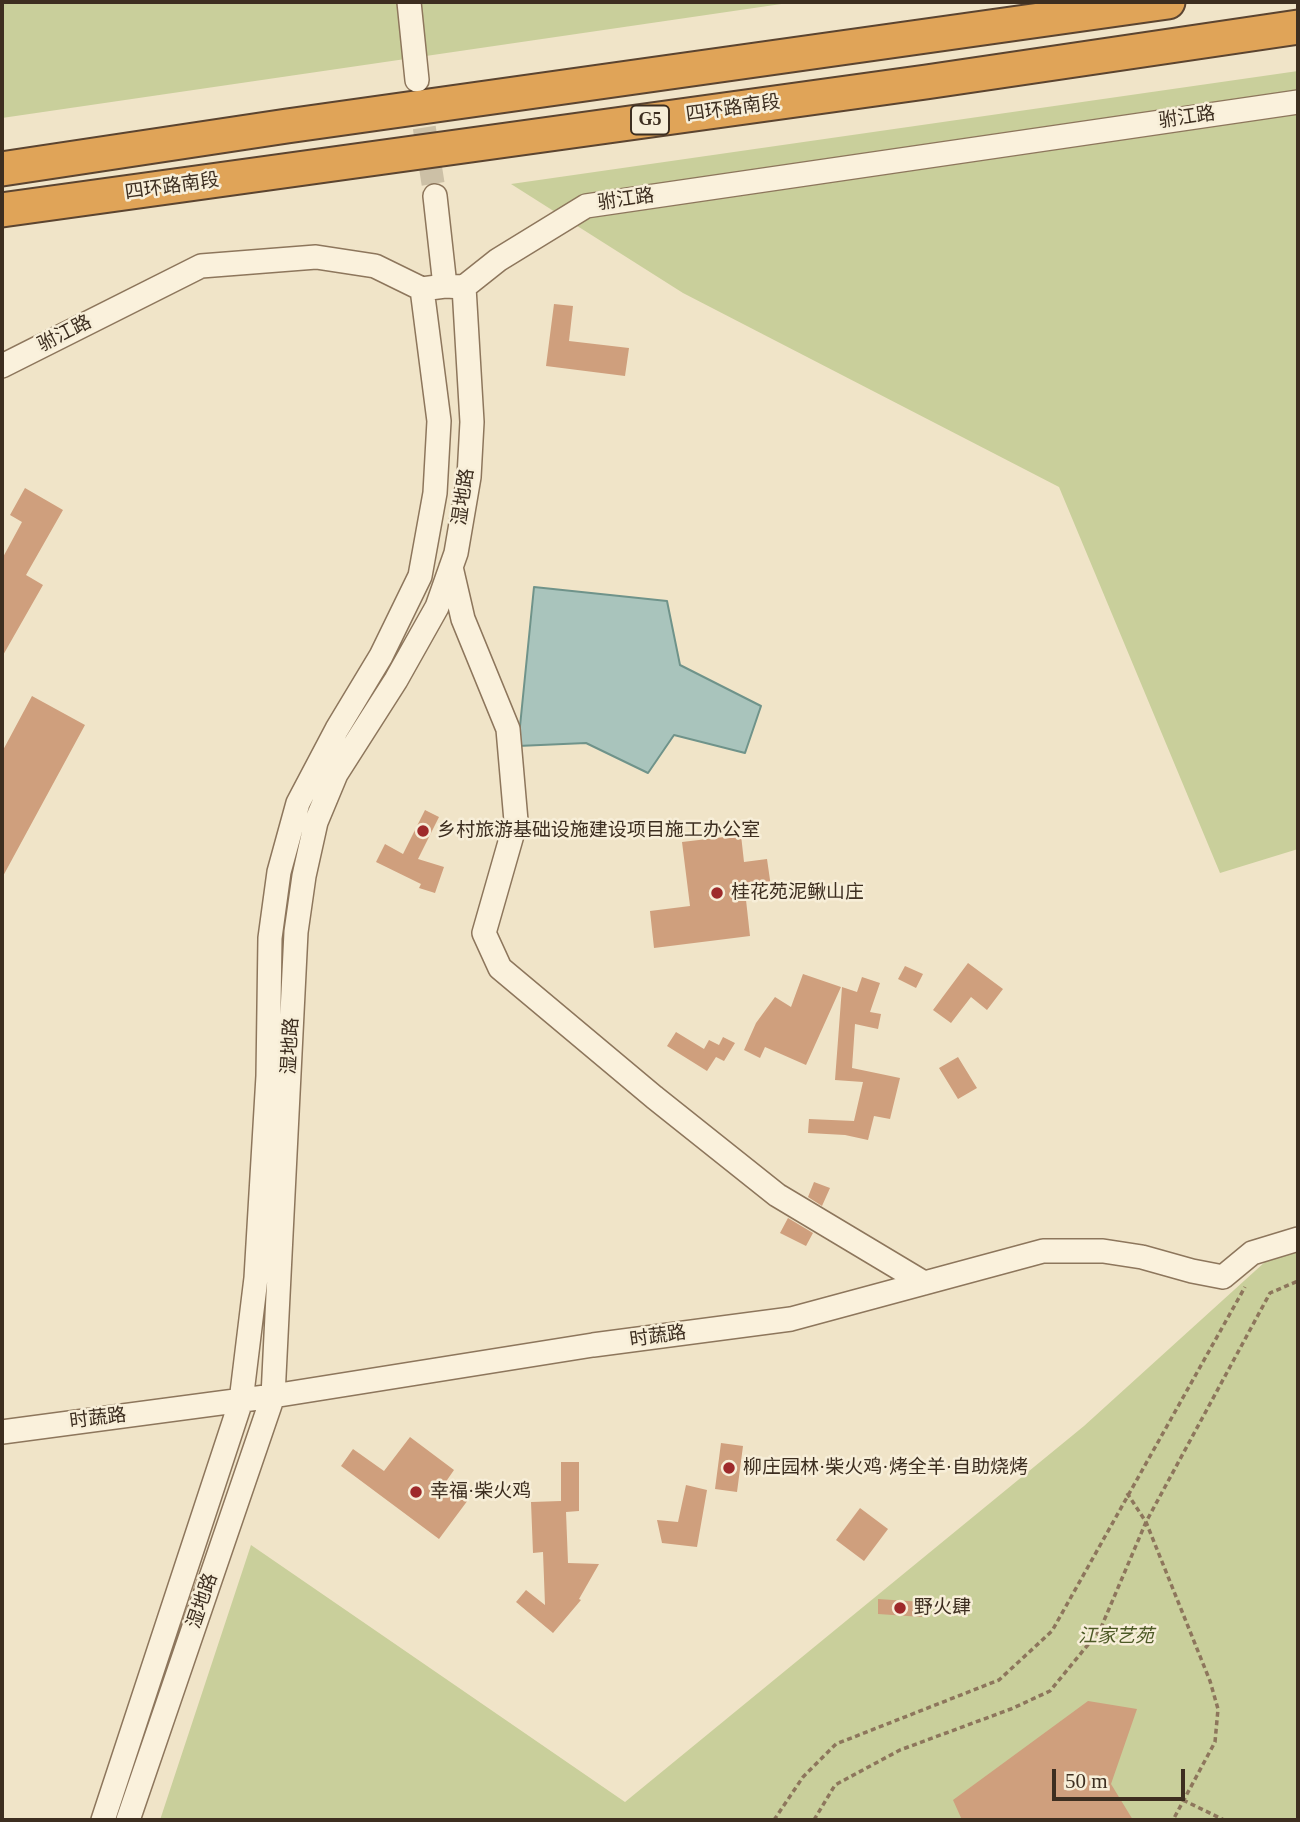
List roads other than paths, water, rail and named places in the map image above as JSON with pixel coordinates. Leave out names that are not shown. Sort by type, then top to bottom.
[{"type":"highway","name":"G5","points":[[2,169],[1168,2]]},
{"type":"highway","name":"四环路南段","points":[[2,210],[926,82],[1298,27]]},
{"type":"street","points":[[409,2],[417,80]]},
{"type":"street","name":"驸江路","points":[[454,286],[586,206],[1298,102]]},
{"type":"street","name":"湿地路","points":[[128,1820],[273,1396],[296,932],[304,876],[316,822],[336,774],[396,680],[437,607],[456,553],[467,489],[472,422],[454,286],[435,196]]},
{"type":"street","name":"驸江路","points":[[2,366],[201,265],[316,257],[375,266],[422,289]]},
{"type":"street","points":[[422,289],[454,286]]},
{"type":"street","name":"湿地路","points":[[103,1820],[241,1401],[256,1278],[268,1076],[270,938],[279,872],[298,803],[337,729],[381,656],[420,576],[435,492],[439,421],[422,289]]},
{"type":"street","points":[[451,567],[463,619],[508,729],[516,821],[484,933],[500,968],[654,1097],[777,1195],[925,1283]]},
{"type":"street","name":"时蔬路","points":[[2,1432],[241,1401],[593,1345],[791,1319],[1043,1251],[1103,1251],[1142,1257],[1223,1277],[1252,1253],[1298,1239]]},
{"type":"water","points":[[534,587],[667,601],[680,665],[761,706],[745,753],[674,735],[648,773],[586,743],[518,746]]},
{"type":"tunnel","points":[[419,94],[435,196]]},
{"type":"place","name":"乡村旅游基础设施建设项目施工办公室","points":[[423,831]]},
{"type":"place","name":"桂花苑泥鳅山庄","points":[[717,893]]},
{"type":"place","name":"柳庄园林·柴火鸡·烤全羊·自助烧烤","points":[[729,1468]]},
{"type":"place","name":"幸福·柴火鸡","points":[[416,1492]]},
{"type":"place","name":"野火肆","points":[[900,1608]]},
{"type":"park label","name":"江家艺苑","points":[[1116,1637]]}]
